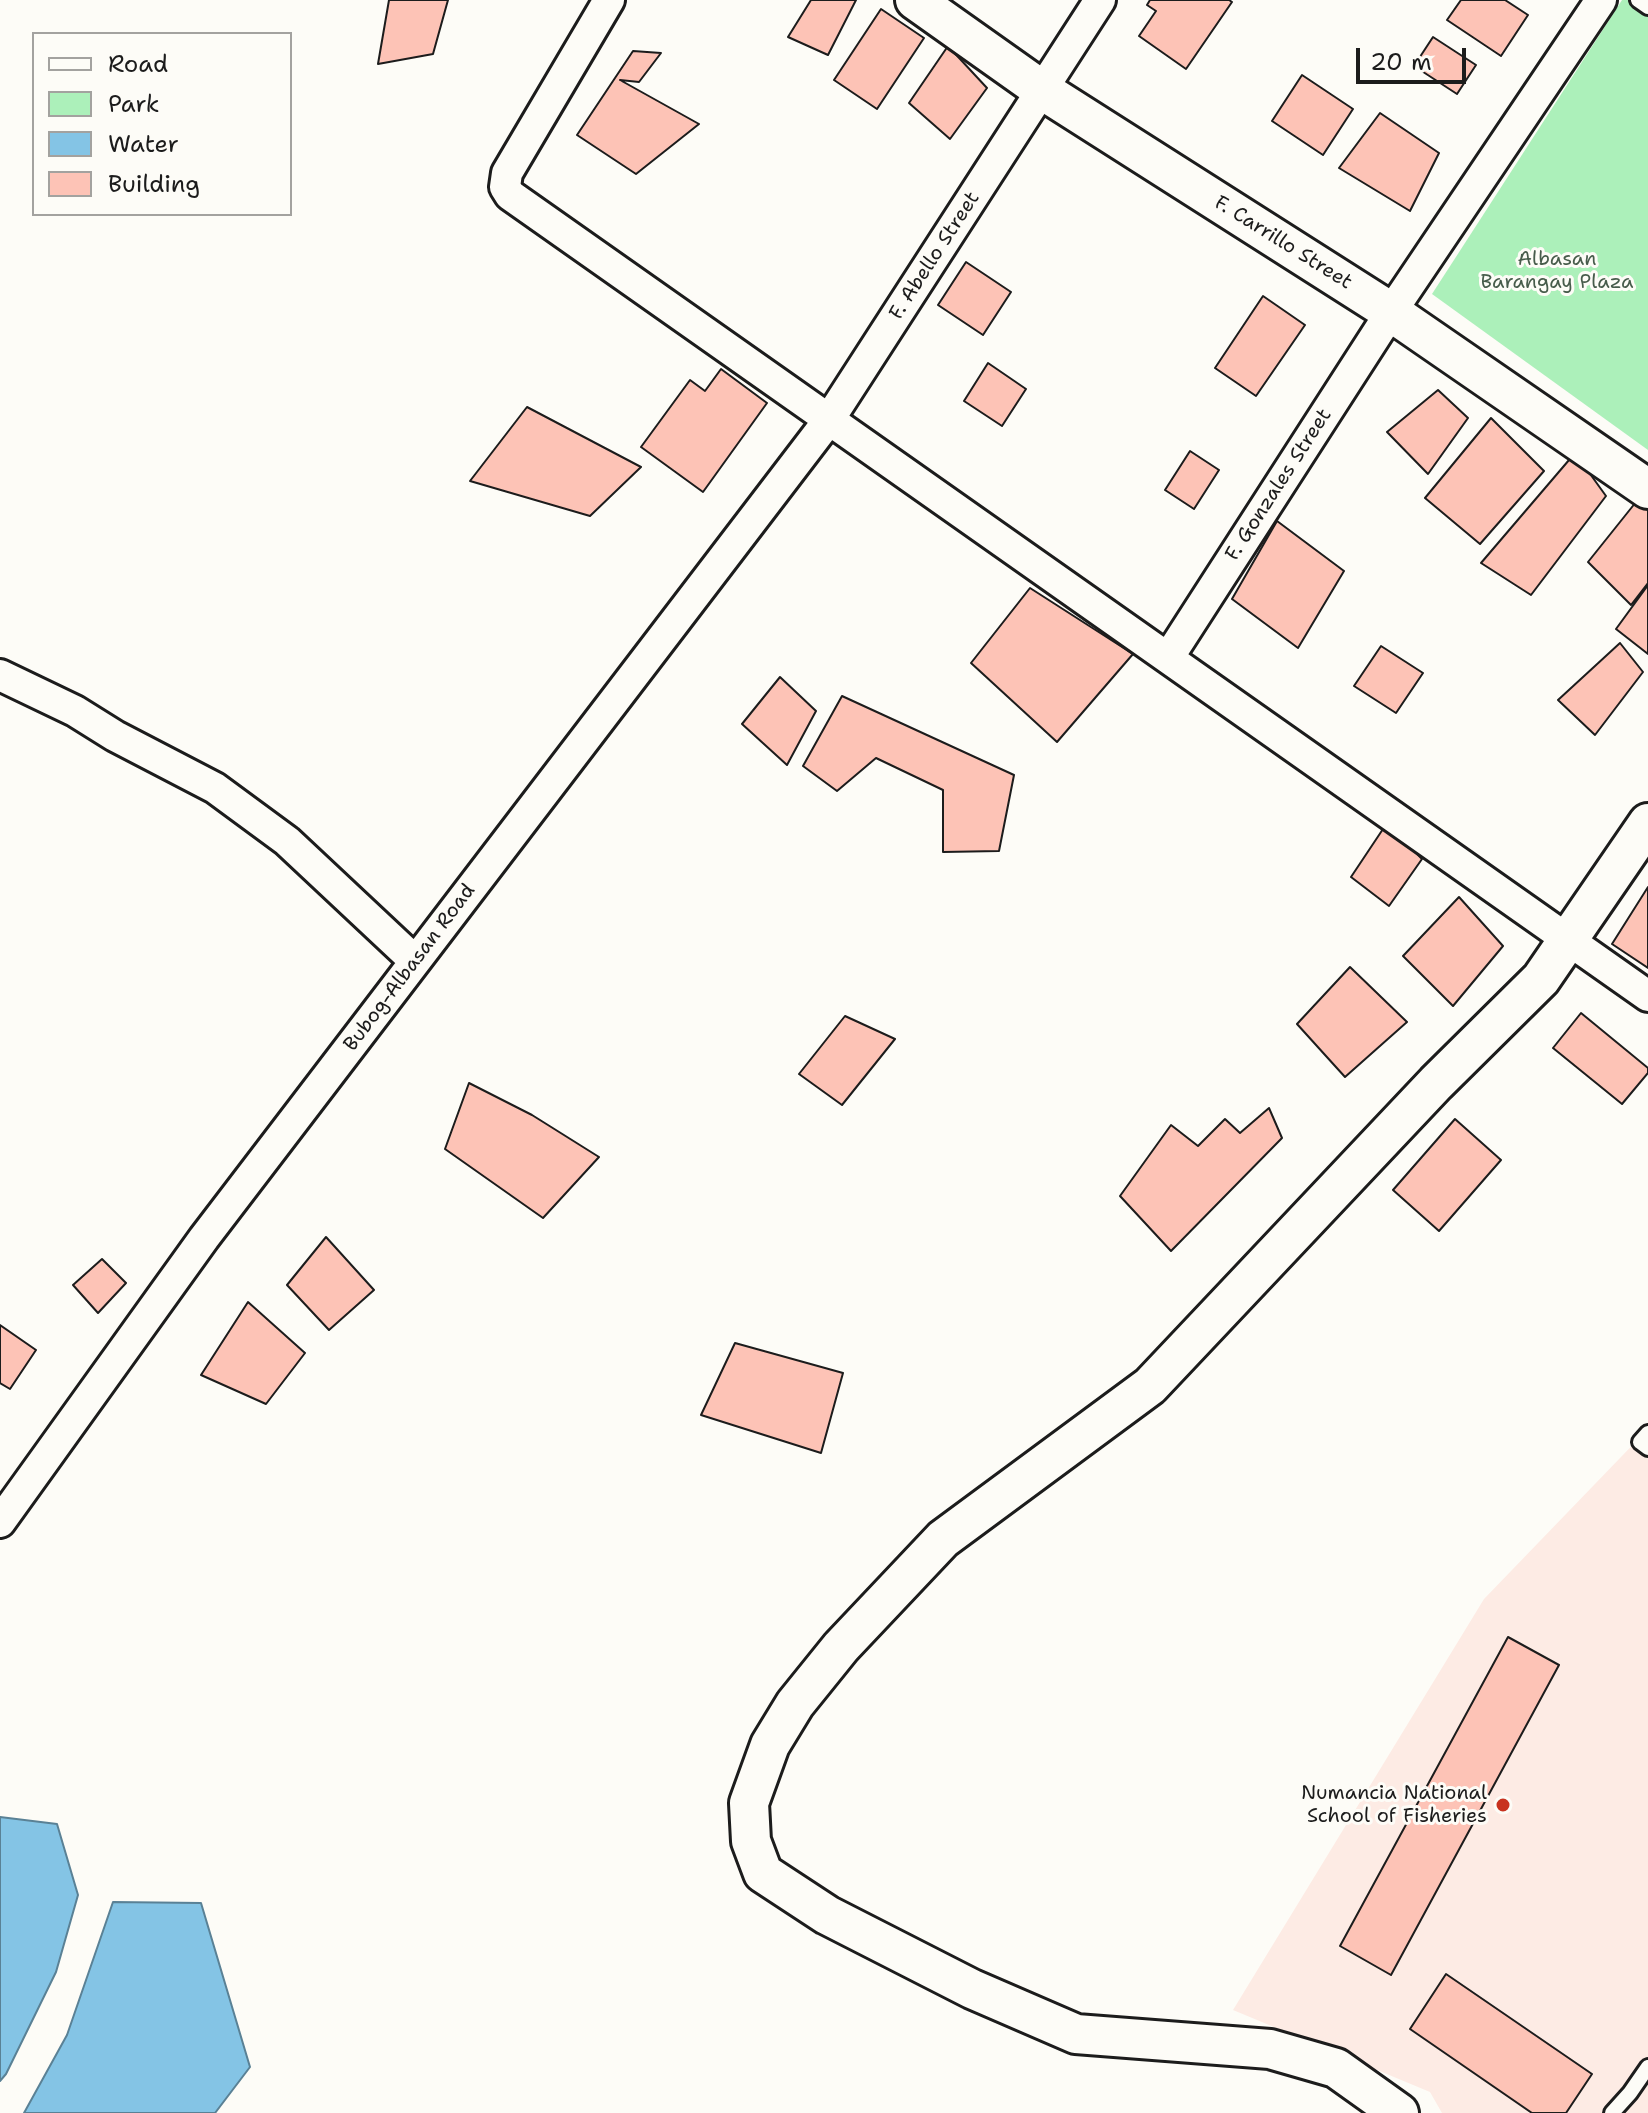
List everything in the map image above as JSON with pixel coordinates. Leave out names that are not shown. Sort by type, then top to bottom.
[{"type":"street","points":[[609,0],[507,173],[505,187],[520,203],[1648,996]]},
{"type":"street","name":"F. Carrillo Street","points":[[915,0],[1042,90],[1391,312],[1641,480]]},
{"type":"street","name":"F. Abello Street","points":[[828,421],[1100,0]]},
{"type":"street","name":"F. Gonzales Street","points":[[1168,658],[1391,312],[1601,0]]},
{"type":"street","name":"Bubog-Albasan Road","points":[[0,1522],[204,1238],[828,421]]},
{"type":"street","points":[[0,675],[75,711],[115,736],[215,788],[287,841],[415,961]]},
{"type":"street","points":[[1399,2113],[1336,2068],[1270,2049],[1076,2034],[972,1989],[827,1915],[763,1873],[751,1841],[749,1803],[770,1745],[795,1704],[841,1647],[943,1539],[1150,1386],[1436,1083],[1541,979],[1648,823]]},
{"type":"lane","points":[[1638,0],[1648,7]]},
{"type":"lane","points":[[1648,1433],[1640,1442],[1648,1448]]},
{"type":"lane","points":[[1612,2113],[1648,2067]]},
{"type":"shaded area","name":"Numancia National School of Fisheries","points":[[1648,1429],[1648,2113],[1442,2113],[1430,2092],[1233,2010],[1484,1599]]},
{"type":"green space","name":"Albasan Barangay Plaza","points":[[1622,0],[1648,0],[1648,450],[1432,294]]},
{"type":"water","points":[[0,1817],[57,1824],[78,1895],[56,1972],[0,2081]]},
{"type":"water","points":[[113,1902],[201,1903],[250,2067],[215,2113],[24,2113],[67,2035]]},
{"type":"building","points":[[389,0],[448,0],[433,54],[378,64]]},
{"type":"building","points":[[811,0],[856,0],[828,55],[788,37]]},
{"type":"building","points":[[1150,0],[1232,2],[1186,69],[1139,36],[1156,11],[1147,5]]},
{"type":"building","points":[[1461,0],[1505,0],[1528,15],[1501,56],[1447,20]]},
{"type":"building","points":[[881,9],[924,38],[877,109],[834,80]]},
{"type":"building","points":[[1433,37],[1476,65],[1457,94],[1414,66]]},
{"type":"building","points":[[948,46],[987,88],[950,139],[909,103]]},
{"type":"building","points":[[633,51],[661,53],[639,82],[620,80],[699,124],[636,174],[577,135]]},
{"type":"building","points":[[1302,75],[1353,109],[1323,155],[1272,121]]},
{"type":"building","points":[[1380,113],[1439,153],[1410,211],[1339,168]]},
{"type":"building","points":[[966,262],[1011,292],[983,335],[938,305]]},
{"type":"building","points":[[1263,296],[1305,325],[1256,396],[1215,368]]},
{"type":"building","points":[[988,363],[1026,389],[1002,426],[964,401]]},
{"type":"building","points":[[721,369],[767,403],[703,492],[641,447],[690,380],[705,391]]},
{"type":"building","points":[[1438,390],[1468,418],[1428,474],[1387,432]]},
{"type":"building","points":[[527,407],[641,467],[590,516],[470,481]]},
{"type":"building","points":[[1491,418],[1544,471],[1480,544],[1425,498]]},
{"type":"building","points":[[1190,451],[1219,470],[1194,509],[1165,490]]},
{"type":"building","points":[[1575,453],[1606,496],[1531,595],[1481,563]]},
{"type":"building","points":[[1640,497],[1648,505],[1648,583],[1631,605],[1588,562]]},
{"type":"building","points":[[1277,521],[1344,571],[1298,648],[1232,599]]},
{"type":"building","points":[[1648,585],[1648,654],[1616,629]]},
{"type":"building","points":[[1030,588],[1133,654],[1057,742],[971,663]]},
{"type":"building","points":[[1620,643],[1643,672],[1595,735],[1558,700]]},
{"type":"building","points":[[1381,646],[1423,673],[1396,713],[1354,686]]},
{"type":"building","points":[[780,677],[816,711],[787,765],[742,724]]},
{"type":"building","points":[[842,696],[1014,775],[999,851],[943,852],[943,790],[876,758],[837,791],[803,766]]},
{"type":"building","points":[[1387,823],[1422,859],[1389,906],[1351,877]]},
{"type":"building","points":[[1648,887],[1648,968],[1612,944]]},
{"type":"building","points":[[1459,897],[1503,946],[1453,1006],[1403,956]]},
{"type":"building","points":[[1350,967],[1407,1022],[1345,1077],[1297,1024]]},
{"type":"building","points":[[1581,1013],[1648,1068],[1648,1073],[1622,1104],[1553,1048]]},
{"type":"building","points":[[845,1016],[895,1039],[842,1105],[799,1074]]},
{"type":"building","points":[[469,1083],[532,1115],[599,1157],[543,1218],[445,1149]]},
{"type":"building","points":[[1269,1108],[1282,1138],[1171,1251],[1120,1196],[1171,1125],[1198,1146],[1225,1119],[1240,1133]]},
{"type":"building","points":[[1455,1119],[1501,1160],[1439,1231],[1393,1190]]},
{"type":"building","points":[[326,1237],[374,1290],[329,1330],[287,1285]]},
{"type":"building","points":[[102,1259],[126,1283],[98,1313],[73,1285]]},
{"type":"building","points":[[248,1302],[305,1353],[266,1404],[201,1375]]},
{"type":"building","points":[[0,1325],[36,1350],[10,1389],[0,1383]]},
{"type":"building","points":[[735,1343],[843,1373],[821,1453],[701,1415]]},
{"type":"building","points":[[1508,1637],[1559,1665],[1391,1975],[1340,1946]]},
{"type":"building","points":[[1446,1974],[1592,2074],[1566,2113],[1532,2113],[1410,2029]]},
{"type":"place","name":"Numancia National School of Fisheries","points":[[1503,1805]]}]
